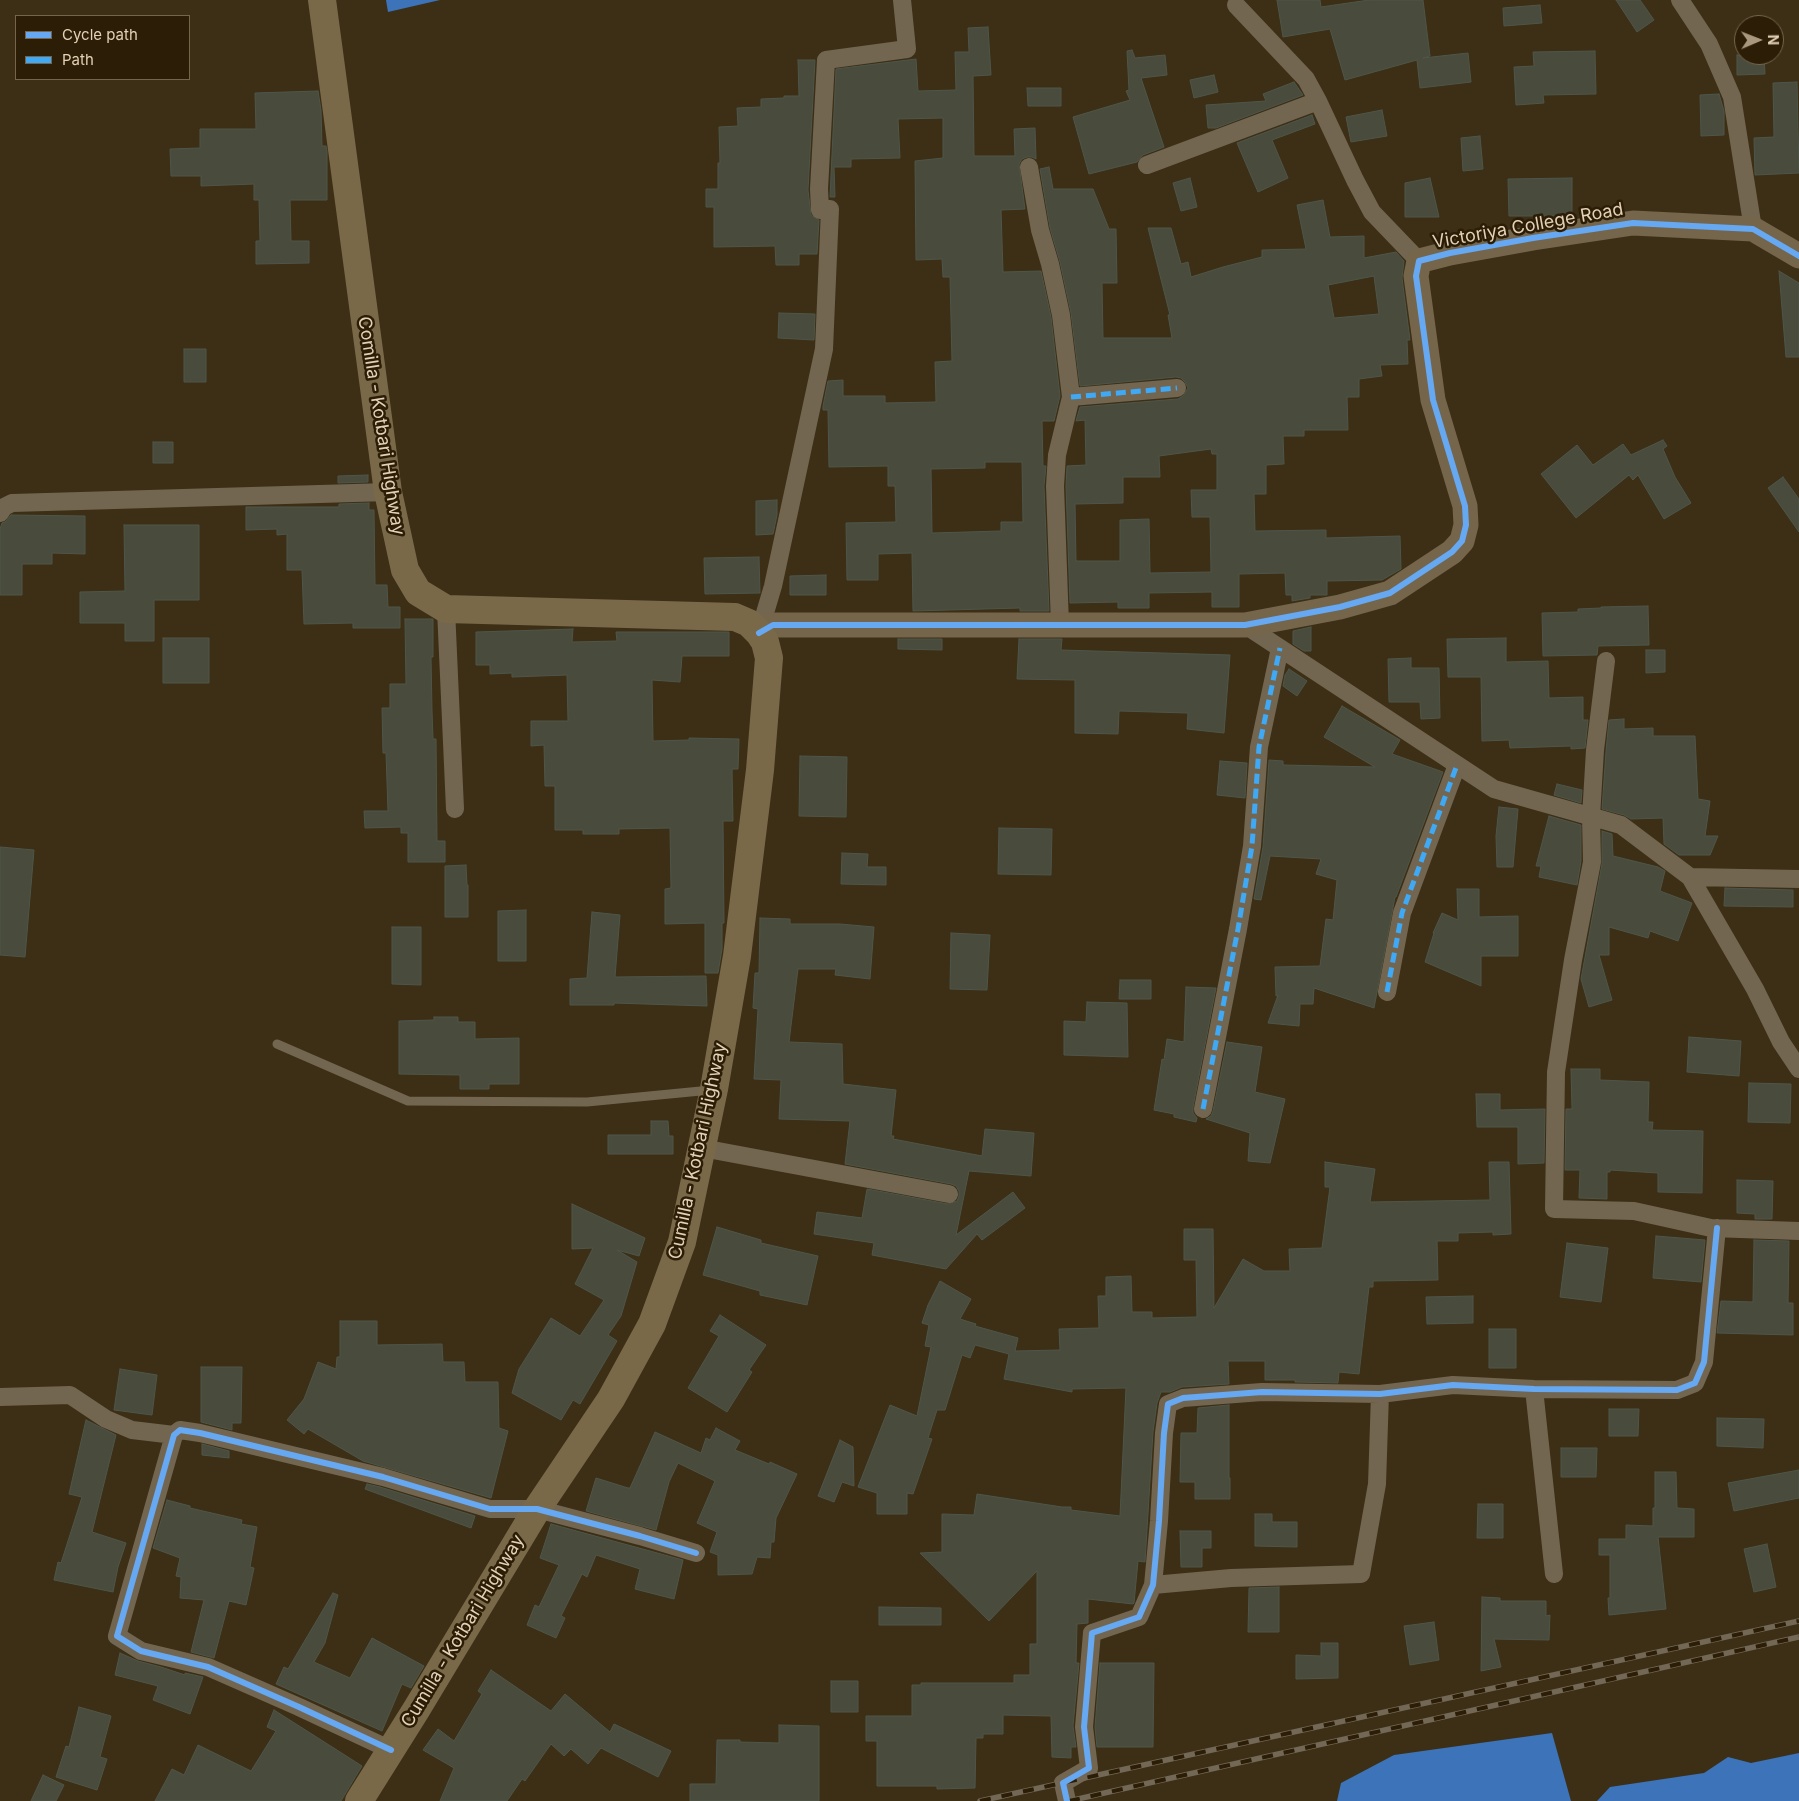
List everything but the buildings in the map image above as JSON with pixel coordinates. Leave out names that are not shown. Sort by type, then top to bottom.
[{"type":"main road","name":"Comilla - Kotbari Highway","points":[[322,0],[388,492],[405,570],[418,592],[446,609],[735,618],[749,623],[759,632]]},
{"type":"main road","points":[[714,1089],[736,956],[760,770],[769,658],[765,642],[759,632]]},
{"type":"main road","name":"Cumilla - Kotbari Highway","points":[[359,1801],[537,1509],[611,1399],[652,1324],[682,1242],[714,1089]]},
{"type":"street","points":[[759,632],[773,586],[824,349],[830,209],[820,210],[819,189],[826,60],[907,49],[902,0]]},
{"type":"street","points":[[1680,0],[1709,44],[1732,97],[1745,169],[1753,229]]},
{"type":"street","points":[[1236,5],[1306,79],[1372,212],[1419,261]]},
{"type":"street","points":[[1147,165],[1318,101]]},
{"type":"street","points":[[1029,167],[1040,230],[1050,264],[1061,315],[1071,396],[1057,455],[1055,486],[1060,624]]},
{"type":"street","name":"Victoriya College Road","points":[[759,632],[773,625],[1245,625],[1340,607],[1390,593],[1452,552],[1462,541],[1466,525],[1465,506],[1433,400],[1416,276],[1419,261],[1450,252],[1633,223],[1753,229],[1799,256]]},
{"type":"street","points":[[1071,396],[1177,388]]},
{"type":"street","points":[[0,513],[4,507],[12,503],[388,492]]},
{"type":"street","points":[[446,609],[455,809]]},
{"type":"street","points":[[1245,625],[1494,789],[1621,825],[1690,877],[1755,989],[1781,1042],[1799,1068]]},
{"type":"street","points":[[1203,1109],[1252,846],[1259,747],[1280,648]]},
{"type":"street","points":[[1606,661],[1595,750],[1591,816],[1592,862],[1573,960],[1556,1072],[1554,1209],[1634,1211],[1717,1228],[1799,1231]]},
{"type":"street","points":[[1387,992],[1402,913],[1457,765]]},
{"type":"street","points":[[1690,877],[1799,879]]},
{"type":"street","points":[[702,1148],[949,1194]]},
{"type":"street","points":[[1067,1801],[1063,1783],[1088,1768],[1084,1727],[1092,1633],[1139,1617],[1153,1585],[1164,1433],[1168,1404],[1184,1398],[1262,1392],[1380,1394],[1453,1385],[1534,1389],[1677,1390],[1695,1382],[1704,1362],[1717,1228]]},
{"type":"street","points":[[1534,1389],[1554,1574]]},
{"type":"street","points":[[1153,1585],[1231,1578],[1361,1574],[1377,1484],[1380,1394]]},
{"type":"street","points":[[0,1397],[70,1395],[106,1419],[132,1430],[174,1435]]},
{"type":"street","points":[[391,1750],[208,1667],[141,1651],[117,1636],[174,1435],[180,1430],[200,1433],[383,1477],[490,1508],[537,1509],[696,1552]]},
{"type":"lane","points":[[277,1044],[408,1101],[587,1102],[714,1089]]},
{"type":"water","points":[[386,0],[440,0],[388,12]]},
{"type":"water","points":[[1552,1733],[1571,1801],[1337,1801],[1341,1783],[1394,1755]]},
{"type":"water","points":[[1799,1753],[1799,1801],[1597,1801],[1610,1787],[1704,1773],[1728,1757],[1751,1763]]},
{"type":"railway","points":[[980,1801],[1799,1621]]},
{"type":"railway","points":[[1069,1801],[1799,1637]]},
{"type":"marked path","points":[[1071,397],[1177,388]]},
{"type":"marked path","points":[[1203,1109],[1252,846],[1259,747],[1280,648]]},
{"type":"marked path","points":[[1387,992],[1402,913],[1457,765]]},
{"type":"cycle path","points":[[759,633],[773,625],[1245,625],[1340,607],[1390,593],[1452,552],[1462,541],[1466,525],[1465,506],[1433,400],[1416,276],[1419,261],[1450,253],[1533,238],[1633,223],[1753,229],[1799,256]]},
{"type":"cycle path","points":[[1067,1801],[1063,1783],[1089,1768],[1084,1727],[1092,1633],[1139,1617],[1153,1585],[1164,1433],[1168,1404],[1183,1398],[1262,1392],[1380,1394],[1453,1385],[1534,1389],[1677,1390],[1695,1383],[1704,1362],[1717,1228]]},
{"type":"cycle path","points":[[391,1750],[208,1667],[141,1651],[117,1636],[174,1435],[180,1430],[200,1433],[383,1477],[490,1509],[537,1509],[696,1553]]}]
